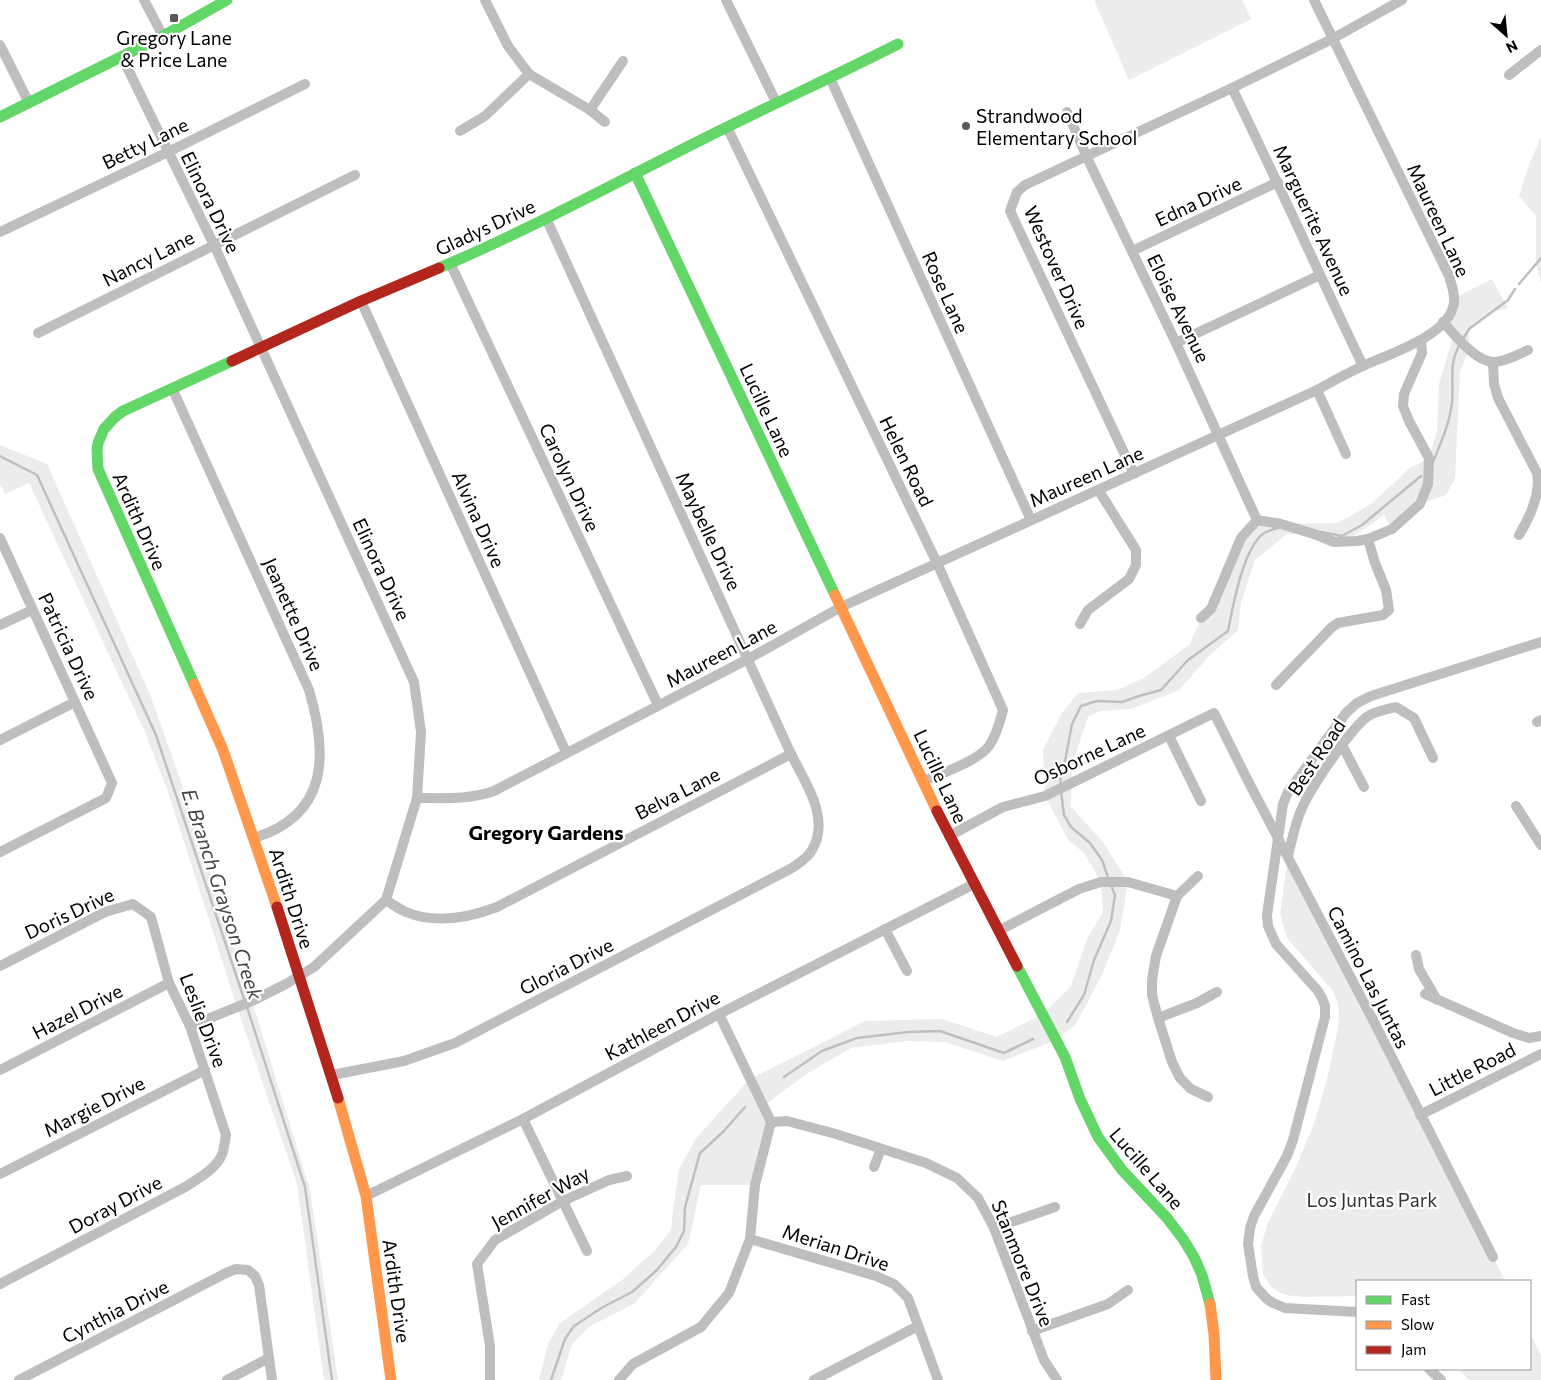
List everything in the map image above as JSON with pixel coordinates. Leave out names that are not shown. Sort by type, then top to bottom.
[{"type":"street","points":[[144,0],[163,36]]},
{"type":"street","points":[[0,117],[163,36],[227,0]]},
{"type":"street","points":[[485,0],[508,46],[530,74],[590,110],[605,122]]},
{"type":"street","points":[[726,0],[776,102]]},
{"type":"street","name":"Maureen Lane","points":[[418,798],[466,798],[494,791],[748,659],[841,608],[1317,390],[1363,366],[1421,340],[1443,322],[1452,310],[1453,288],[1449,276],[1314,0]]},
{"type":"street","name":"Westover Drive","points":[[1134,474],[1010,212],[1017,192],[1025,185],[1332,39],[1402,0]]},
{"type":"street","name":"Gladys Drive","points":[[96,446],[101,434],[111,420],[123,411],[546,218],[776,102],[830,78],[898,44]]},
{"type":"street","points":[[0,45],[29,103]]},
{"type":"street","points":[[1509,75],[1541,50]]},
{"type":"street","name":"Elinora Drive","points":[[122,57],[214,245],[414,682],[421,732],[418,798],[386,900]]},
{"type":"street","points":[[590,110],[623,61]]},
{"type":"street","points":[[460,131],[485,116],[530,74]]},
{"type":"street","name":"Rose Lane","points":[[830,78],[1031,520]]},
{"type":"street","name":"Betty Lane","points":[[0,232],[305,84]]},
{"type":"street","name":"Marguerite Avenue","points":[[1232,88],[1278,182],[1363,366]]},
{"type":"street","name":"Eloise Avenue","points":[[1066,112],[1176,343],[1257,520]]},
{"type":"street","name":"Helen Road","points":[[727,127],[937,563],[1003,710],[999,726],[989,747],[971,760],[924,781]]},
{"type":"street","name":"Lucille Lane","points":[[635,173],[949,836],[1065,1057],[1078,1096],[1092,1129],[1116,1163],[1174,1226],[1196,1262],[1210,1298],[1215,1333],[1216,1380]]},
{"type":"street","name":"Nancy Lane","points":[[38,333],[355,175]]},
{"type":"street","name":"Edna Drive","points":[[1132,250],[1278,182]]},
{"type":"street","name":"Maybelle Drive","points":[[546,218],[816,806],[819,822],[817,838],[812,850],[805,859]]},
{"type":"street","name":"Carolyn Drive","points":[[450,263],[658,705]]},
{"type":"street","points":[[1176,343],[1320,275]]},
{"type":"street","name":"Alvina Drive","points":[[361,301],[566,752]]},
{"type":"street","points":[[1443,322],[1469,350],[1479,357],[1493,362],[1528,350]]},
{"type":"street","points":[[1201,618],[1211,609],[1241,538],[1257,520],[1282,524],[1334,542],[1357,541],[1368,539],[1392,529],[1409,516],[1420,504],[1428,484],[1429,458],[1403,406],[1404,394],[1422,353],[1421,340]]},
{"type":"street","points":[[1493,362],[1494,384],[1498,398],[1537,473],[1539,483],[1529,518],[1519,535]]},
{"type":"street","name":"Jeanette Drive","points":[[172,388],[309,690],[319,732],[320,764],[312,793],[296,815],[269,833],[254,838]]},
{"type":"street","points":[[1317,390],[1346,454]]},
{"type":"street","name":"Ardith Drive","points":[[96,446],[98,469],[223,750],[332,1075],[366,1196],[391,1380]]},
{"type":"street","points":[[1080,624],[1088,610],[1129,579],[1136,565],[1136,550],[1099,491]]},
{"type":"street","name":"Patricia Drive","points":[[0,538],[112,783],[106,798],[0,852]]},
{"type":"street","points":[[1276,686],[1332,626],[1338,622],[1383,615],[1389,610],[1386,590],[1368,539]]},
{"type":"street","points":[[0,625],[32,610]]},
{"type":"street","points":[[0,740],[75,702]]},
{"type":"street","name":"Best Road","points":[[1286,852],[1302,808],[1342,745],[1358,724],[1369,715],[1396,707],[1414,718],[1433,758]]},
{"type":"street","name":"Osborne Lane","points":[[949,836],[1004,807],[1045,796],[1214,713]]},
{"type":"street","name":"Camino Las Juntas","points":[[1214,713],[1493,1257]]},
{"type":"street","points":[[1169,736],[1201,802]]},
{"type":"street","points":[[1342,745],[1364,787]]},
{"type":"street","name":"Belva Lane","points":[[386,900],[404,912],[427,918],[461,917],[484,912],[791,754]]},
{"type":"street","points":[[1516,806],[1541,845]]},
{"type":"street","name":"Gloria Drive","points":[[332,1075],[404,1061],[456,1043],[792,868],[805,859]]},
{"type":"street","points":[[1198,876],[1177,896],[1156,956],[1152,980],[1152,995],[1172,1062],[1180,1078],[1191,1089],[1208,1097]]},
{"type":"street","points":[[1000,930],[1079,889],[1102,882],[1128,882],[1177,896]]},
{"type":"street","name":"Kathleen Drive","points":[[366,1196],[523,1119],[719,1014],[974,884]]},
{"type":"street","points":[[190,1026],[252,1001],[299,976],[314,966],[386,900]]},
{"type":"street","name":"Doris Drive","points":[[0,966],[104,912],[134,904],[151,918]]},
{"type":"street","name":"Leslie Drive","points":[[151,918],[169,983],[190,1026],[226,1135]]},
{"type":"street","points":[[885,929],[907,971]]},
{"type":"street","points":[[1416,955],[1419,969],[1438,1001]]},
{"type":"street","name":"Hazel Drive","points":[[0,1070],[169,983]]},
{"type":"street","points":[[1158,1018],[1197,1003],[1217,992]]},
{"type":"street","points":[[1425,994],[1513,1033],[1529,1038],[1541,1036]]},
{"type":"street","points":[[619,1380],[633,1364],[701,1326],[729,1293],[750,1239],[755,1185],[771,1122],[719,1014]]},
{"type":"street","name":"Little Road","points":[[1420,1115],[1541,1054]]},
{"type":"street","name":"Margie Drive","points":[[0,1174],[205,1070]]},
{"type":"street","points":[[523,1119],[587,1251]]},
{"type":"street","name":"Stanmore Drive","points":[[771,1122],[788,1122],[836,1134],[926,1163],[957,1178],[978,1198],[994,1228],[1044,1360],[1057,1380]]},
{"type":"street","name":"Doray Drive","points":[[0,1284],[187,1186],[215,1165],[223,1154],[226,1135]]},
{"type":"street","points":[[874,1166],[881,1148]]},
{"type":"street","name":"Jennifer Way","points":[[490,1380],[490,1346],[477,1264],[495,1240],[562,1202],[609,1180],[627,1176]]},
{"type":"street","points":[[994,1228],[1055,1207]]},
{"type":"street","name":"Merian Drive","points":[[750,1239],[876,1276],[894,1284],[908,1298],[938,1380]]},
{"type":"street","name":"Cynthia Drive","points":[[19,1380],[236,1269],[248,1270],[255,1276],[259,1285],[269,1358]]},
{"type":"street","points":[[1032,1331],[1108,1304],[1128,1290]]},
{"type":"street","points":[[814,1380],[918,1326]]},
{"type":"street","points":[[227,1380],[269,1358],[272,1380]]},
{"type":"green space","points":[[1094,0],[1242,0],[1251,19],[1129,80]]},
{"type":"green space","points":[[1541,137],[1541,283],[1536,264],[1536,216],[1519,196],[1530,162]]},
{"type":"green space","points":[[1492,279],[1508,308],[1489,313],[1469,330],[1469,350],[1460,371],[1455,478],[1446,495],[1420,504],[1392,529],[1384,515],[1347,541],[1314,534],[1287,534],[1255,560],[1241,603],[1238,630],[1209,656],[1179,690],[1131,709],[1100,711],[1088,717],[1072,765],[1071,807],[1103,842],[1128,882],[1120,930],[1102,975],[1076,1024],[1056,1040],[1003,1061],[945,1042],[907,1041],[851,1048],[808,1073],[763,1106],[771,1122],[755,1185],[701,1185],[688,1244],[635,1303],[589,1327],[572,1344],[561,1380],[539,1380],[548,1344],[560,1323],[622,1280],[654,1251],[671,1230],[679,1169],[697,1137],[750,1079],[865,1021],[942,1019],[997,1037],[1043,1014],[1071,986],[1087,939],[1103,912],[1101,882],[1084,853],[1068,840],[1045,796],[1043,750],[1062,713],[1078,693],[1117,690],[1144,678],[1190,644],[1201,618],[1257,520],[1281,524],[1338,523],[1371,504],[1410,468],[1429,458],[1437,431],[1439,384],[1454,334],[1443,322],[1454,298]]},
{"type":"green space","points":[[0,445],[47,464],[151,697],[186,796],[310,1190],[338,1380],[324,1380],[297,1184],[237,1007],[168,792],[145,732],[29,483],[5,494],[0,484]]},
{"type":"green space","name":"Los Juntas Park","points":[[1288,856],[1469,1207],[1505,1280],[1356,1280],[1356,1296],[1305,1297],[1285,1295],[1272,1288],[1263,1274],[1261,1245],[1268,1223],[1296,1167],[1315,1121],[1327,1079],[1338,1028],[1339,1008],[1333,991],[1287,938],[1280,914]]},
{"type":"green space","points":[[1531,1335],[1541,1355],[1541,1380],[1469,1380],[1459,1370],[1531,1370]]},
{"type":"waterway","points":[[1519,284],[1541,258]]},
{"type":"waterway","points":[[1463,339],[1469,329],[1508,300],[1515,289]]},
{"type":"waterway","points":[[1433,462],[1449,417],[1452,402],[1454,359],[1460,344]]},
{"type":"waterway","name":"E. Branch Grayson Creek","points":[[0,456],[37,475],[156,735],[245,1002]]},
{"type":"waterway","points":[[1321,532],[1342,536],[1362,525],[1421,476]]},
{"type":"waterway","points":[[1061,785],[1060,776],[1072,724],[1081,706],[1097,701],[1122,702],[1161,690],[1188,660],[1228,631],[1240,578],[1250,551],[1264,533],[1278,528]]},
{"type":"waterway","points":[[1356,1312],[1285,1308],[1273,1303],[1256,1287],[1248,1244],[1254,1216],[1287,1156],[1293,1140],[1325,1017],[1325,1006],[1318,991],[1276,944],[1268,926],[1267,915],[1283,804],[1288,792],[1346,713],[1357,703],[1371,696],[1541,642]]},
{"type":"waterway","points":[[1061,791],[1064,815],[1071,827],[1090,843],[1102,860],[1109,880]]},
{"type":"waterway","points":[[1067,1022],[1084,995],[1094,960],[1111,921],[1115,895],[1111,885]]},
{"type":"waterway","name":"E. Branch Grayson Creek","points":[[247,1007],[305,1187],[332,1380]]},
{"type":"waterway","points":[[784,1077],[822,1051],[857,1038],[908,1032],[940,1031],[1004,1053],[1033,1039]]},
{"type":"waterway","points":[[551,1380],[565,1339],[574,1326],[603,1307],[632,1292],[656,1271],[676,1247],[684,1231],[685,1207],[700,1153],[723,1132],[745,1107]]},
{"type":"waterway","points":[[1430,1370],[1441,1380]]},
{"type":"traffic: fast","points":[[0,117],[163,36],[227,0]]},
{"type":"traffic: fast","points":[[439,268],[541,221],[707,137],[898,44]]},
{"type":"traffic: fast","points":[[635,173],[835,595]]},
{"type":"traffic: fast","points":[[194,684],[98,469],[97,450],[104,429],[123,411],[232,361]]},
{"type":"traffic: fast","points":[[1017,966],[1065,1057],[1080,1099],[1098,1137],[1122,1170],[1167,1218],[1183,1239],[1202,1275],[1210,1304]]},
{"type":"traffic: slow","points":[[835,595],[937,811]]},
{"type":"traffic: slow","points":[[194,684],[223,750],[277,907]]},
{"type":"traffic: slow","points":[[338,1098],[366,1196],[391,1380]]},
{"type":"traffic: slow","points":[[1210,1304],[1214,1334],[1216,1380]]},
{"type":"traffic: jam","points":[[232,361],[361,301],[439,268]]},
{"type":"traffic: jam","points":[[937,811],[1017,966]]},
{"type":"traffic: jam","points":[[277,907],[338,1098]]},
{"type":"place","name":"Gregory Lane & Price Lane","points":[[174,18]]},
{"type":"place","name":"Strandwood Elementary School","points":[[966,126]]},
{"type":"district","name":"Gregory Gardens","points":[[546,832]]}]
